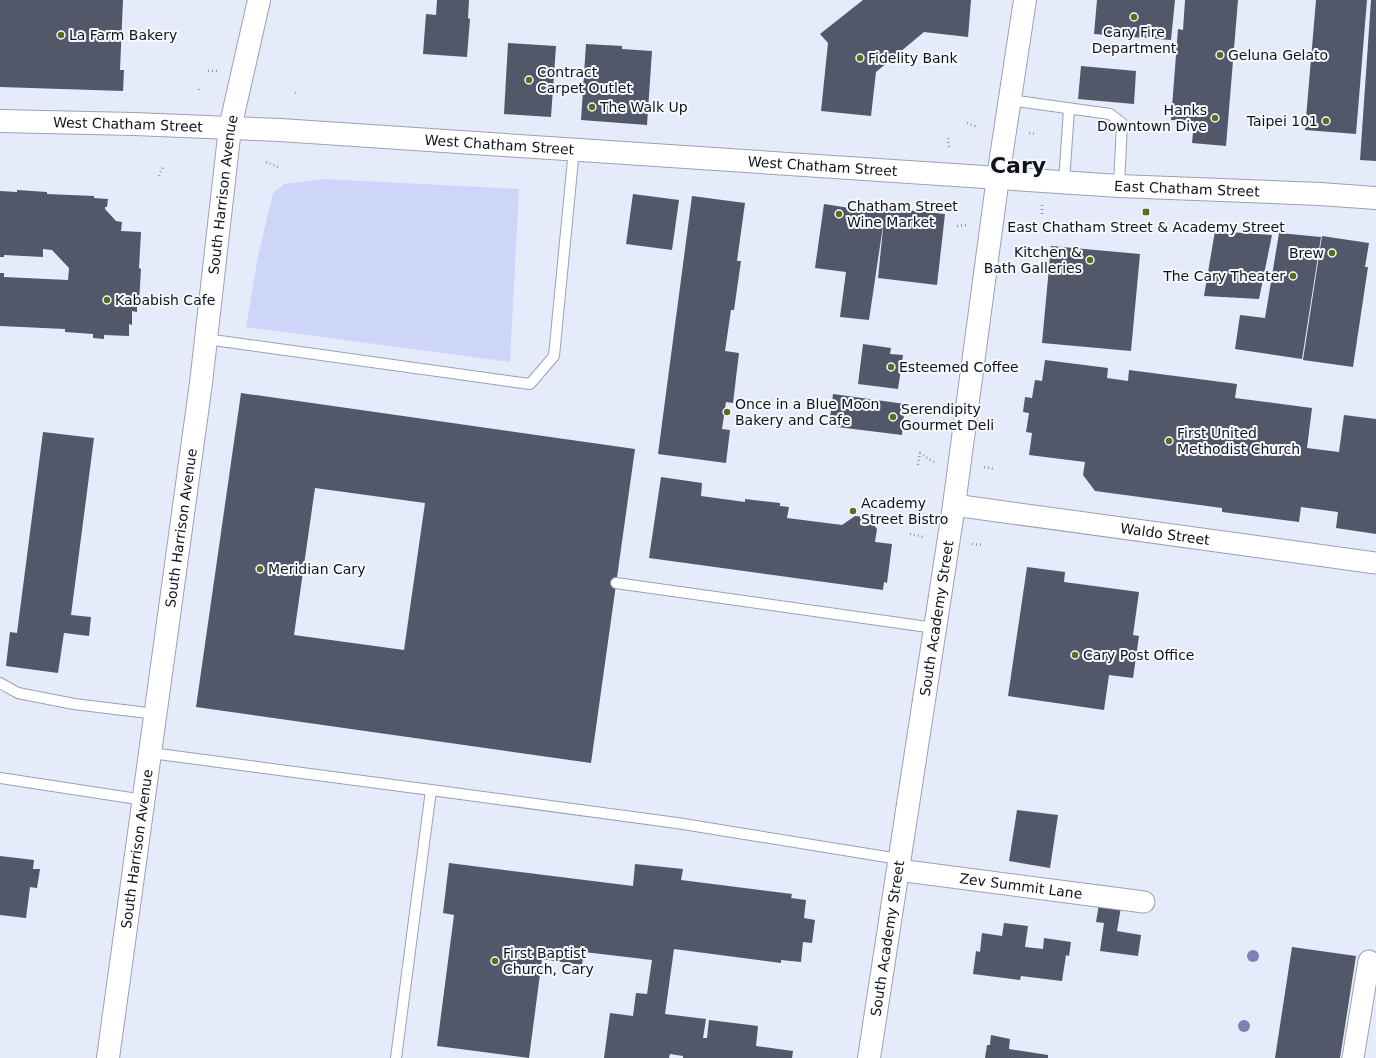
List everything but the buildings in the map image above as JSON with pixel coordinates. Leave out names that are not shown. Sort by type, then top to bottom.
[{"type":"main road","name":"South Harrison Avenue","points":[[108,1058],[201,383],[230,128],[259,0]]},
{"type":"main road","name":"South Academy Street","points":[[869,1058],[954,505],[998,178],[1025,0]]},
{"type":"main road","name":"West Chatham Street","points":[[0,121],[134,124],[280,130],[998,178]]},
{"type":"main road","name":"East Chatham Street","points":[[998,178],[1119,186],[1320,194],[1376,198]]},
{"type":"street","name":"Waldo Street","points":[[954,505],[1376,563]]},
{"type":"street","name":"Zev Summit Lane","points":[[899,865],[1144,902]]},
{"type":"street","points":[[1353,1058],[1369,961]]},
{"type":"lane","points":[[1010,100],[1110,114],[1122,123],[1119,186]]},
{"type":"lane","points":[[1064,182],[1069,109]]},
{"type":"lane","points":[[206,339],[530,384],[554,356],[574,149]]},
{"type":"lane","points":[[616,584],[935,628]]},
{"type":"lane","points":[[0,683],[18,693],[74,704],[156,714]]},
{"type":"lane","points":[[151,753],[677,823],[899,865]]},
{"type":"lane","points":[[0,778],[144,800]]},
{"type":"lane","points":[[396,1058],[431,790]]},
{"type":"path","points":[[208,71],[217,71]]},
{"type":"path","points":[[967,123],[977,127]]},
{"type":"path","points":[[1029,133],[1037,134]]},
{"type":"path","points":[[948,138],[949,148]]},
{"type":"path","points":[[266,162],[278,166]]},
{"type":"path","points":[[159,176],[163,167]]},
{"type":"path","points":[[944,204],[945,200]]},
{"type":"path","points":[[957,226],[966,224]]},
{"type":"path","points":[[1017,231],[1026,231]]},
{"type":"path","points":[[918,464],[920,453],[934,462]]},
{"type":"path","points":[[984,467],[994,468]]},
{"type":"path","points":[[910,534],[928,538]]},
{"type":"shaded area","points":[[324,179],[519,189],[510,362],[246,327],[258,256],[273,193],[284,184]]},
{"type":"place","name":"Cary Fire Department","points":[[1134,17]]},
{"type":"place","name":"La Farm Bakery","points":[[61,35]]},
{"type":"place","name":"Geluna Gelato","points":[[1220,55]]},
{"type":"place","name":"Fidelity Bank","points":[[860,58]]},
{"type":"place","name":"Contract Carpet Outlet","points":[[529,80]]},
{"type":"place","name":"The Walk Up","points":[[592,107]]},
{"type":"place","name":"Hanks Downtown Dive","points":[[1215,118]]},
{"type":"place","name":"Taipei 101","points":[[1326,121]]},
{"type":"place","name":"East Chatham Street & Academy Street","points":[[1146,212]]},
{"type":"place","name":"Chatham Street Wine Market","points":[[839,214]]},
{"type":"place","name":"Brew","points":[[1332,253]]},
{"type":"place","name":"Kitchen & Bath Galleries","points":[[1090,260]]},
{"type":"place","name":"The Cary Theater","points":[[1293,276]]},
{"type":"place","name":"Kababish Cafe","points":[[107,300]]},
{"type":"place","name":"Esteemed Coffee","points":[[891,367]]},
{"type":"place","name":"Once in a Blue Moon Bakery and Cafe","points":[[727,412]]},
{"type":"place","name":"Serendipity Gourmet Deli","points":[[893,417]]},
{"type":"place","name":"First United Methodist Church","points":[[1169,441]]},
{"type":"place","name":"Academy Street Bistro","points":[[853,511]]},
{"type":"place","name":"Meridian Cary","points":[[260,569]]},
{"type":"place","name":"Cary Post Office","points":[[1075,655]]},
{"type":"place","name":"First Baptist Church, Cary","points":[[495,961]]},
{"type":"district","name":"Cary","points":[[1018,165]]}]
